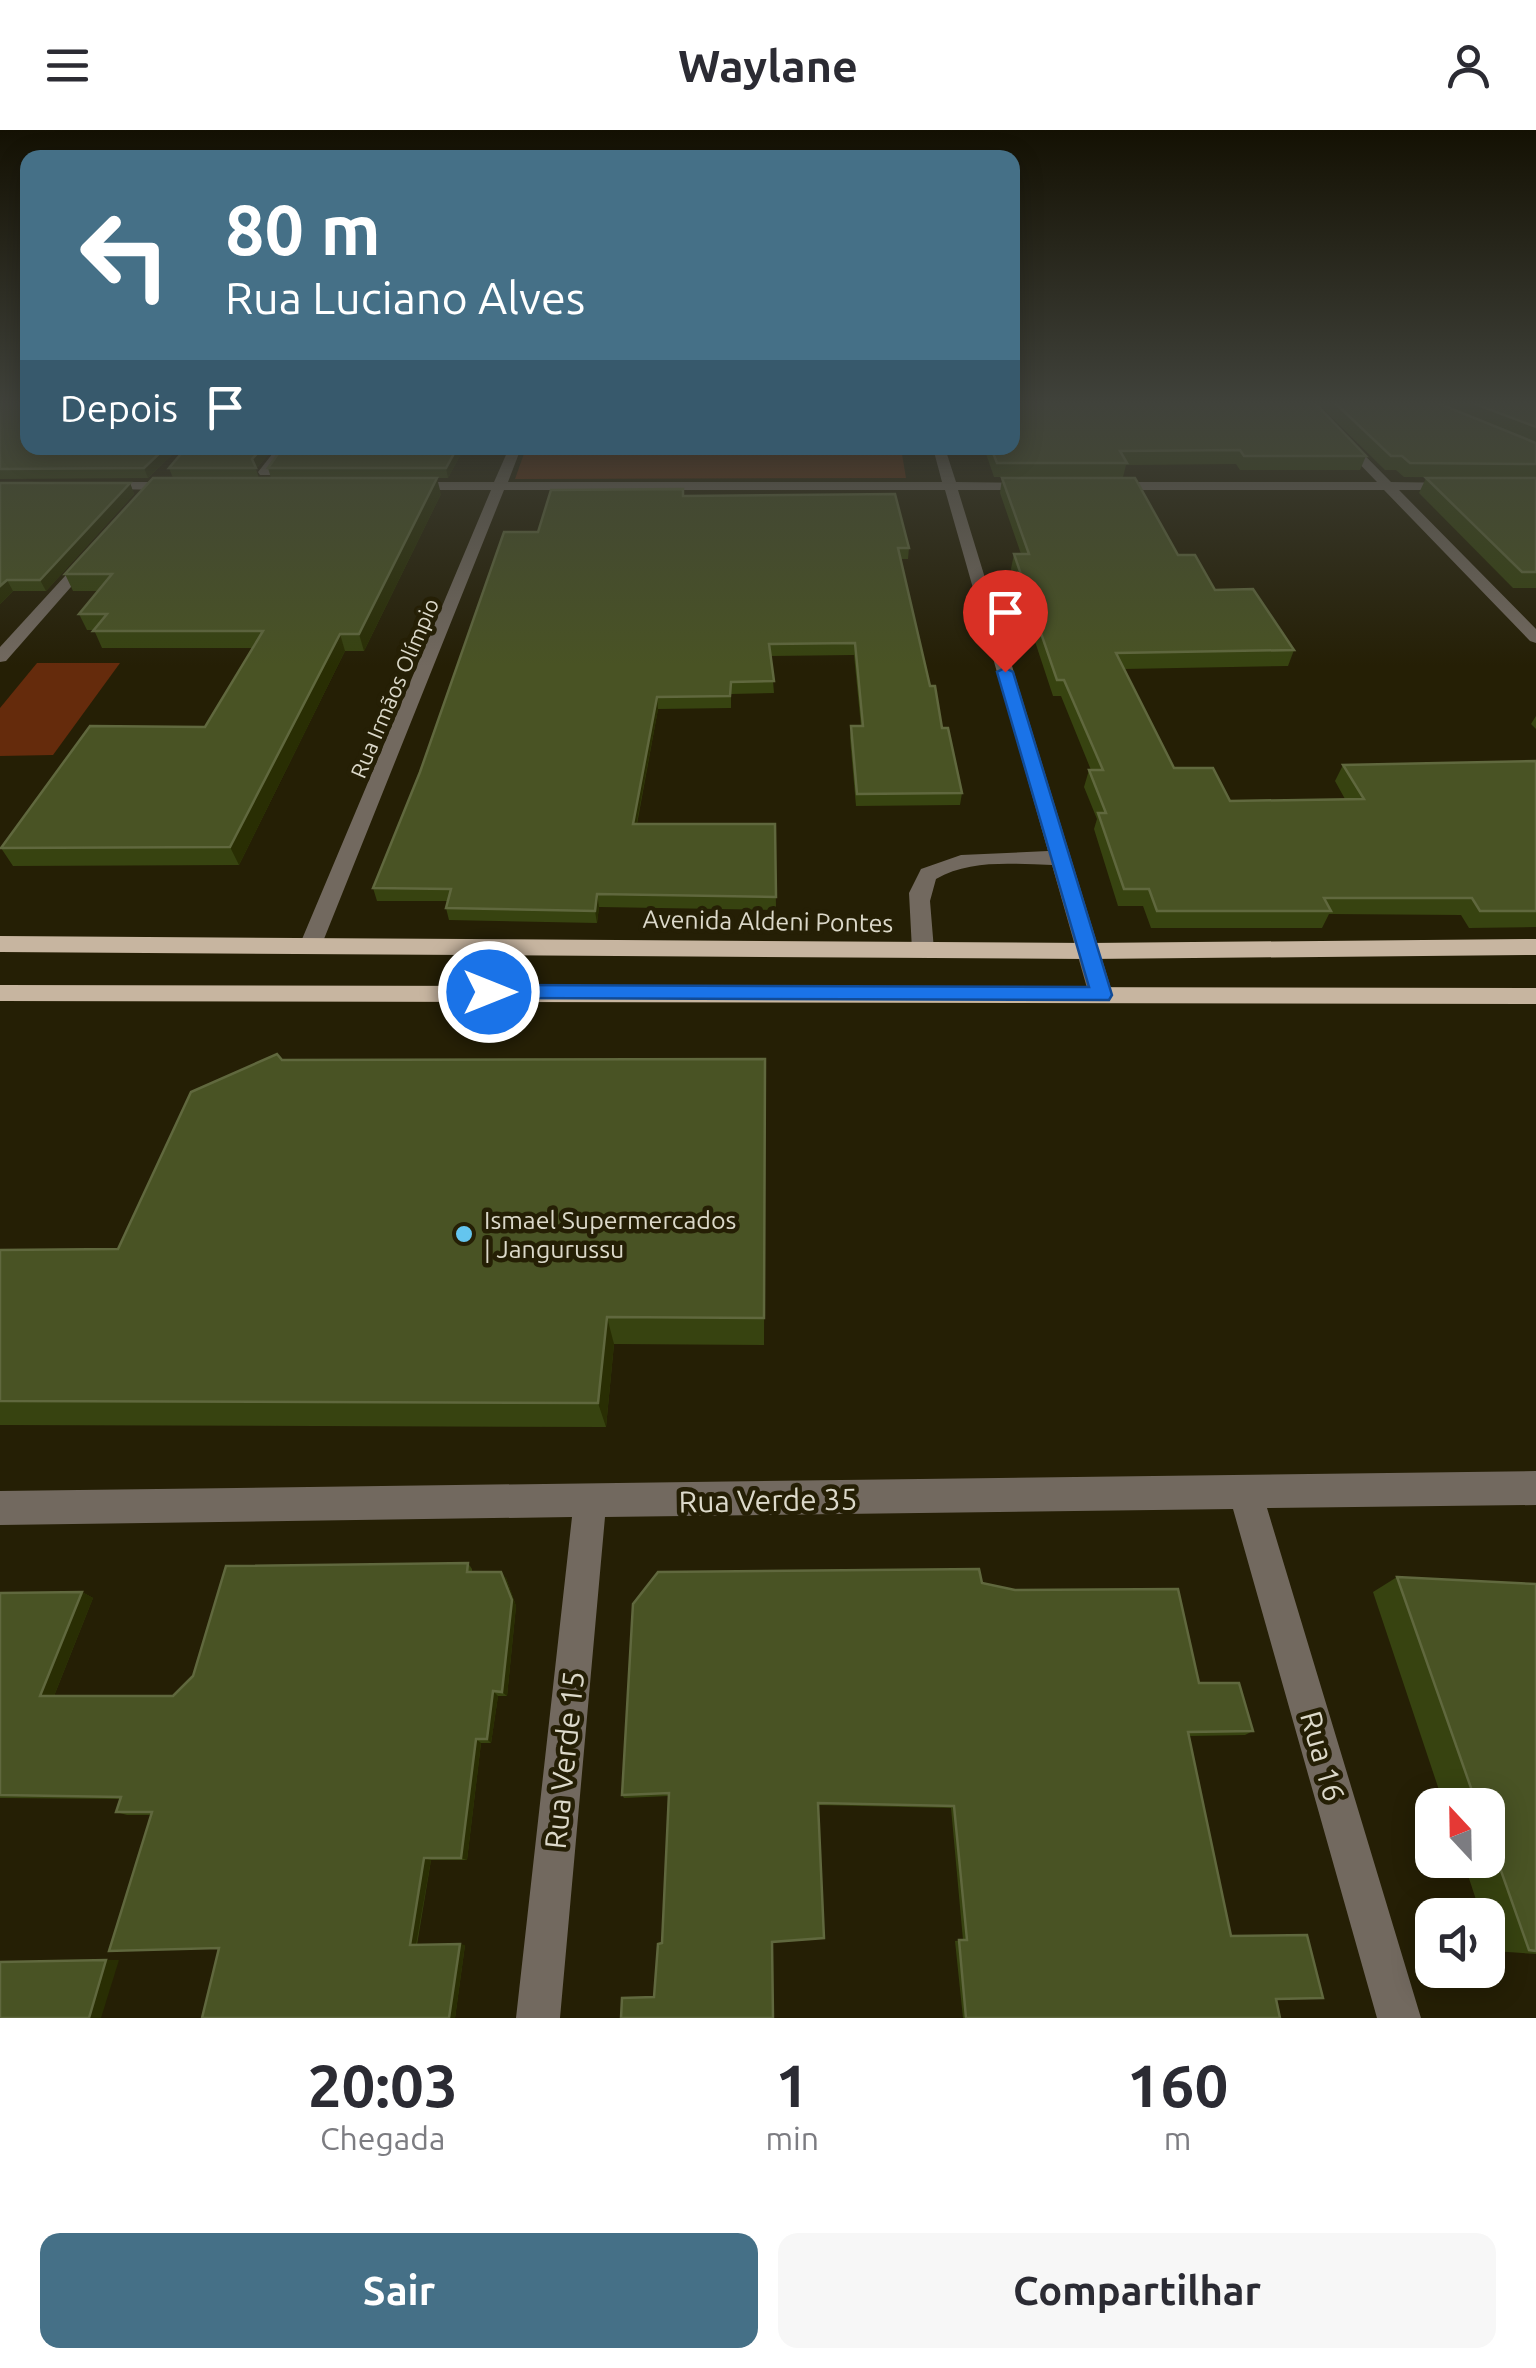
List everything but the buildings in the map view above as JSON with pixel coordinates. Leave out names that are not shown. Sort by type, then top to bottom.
[{"type":"main road","name":"Avenida Aldeni Pontes","points":[[0,944],[1088,951],[1536,947]]},
{"type":"main road","points":[[0,993],[1536,996]]},
{"type":"street","points":[[141,500],[150,490]]},
{"type":"street","name":"Rua Irmãos Olímpio","points":[[311,944],[500,490]]},
{"type":"street","points":[[951,490],[1102,995]]},
{"type":"street","points":[[1393,490],[1536,638]]},
{"type":"street","points":[[0,658],[102,543]]},
{"type":"street","points":[[923,950],[919,896],[921,882],[933,870],[976,859],[1061,858]]},
{"type":"street","name":"Rua Verde 35","points":[[0,1508],[1536,1488]]},
{"type":"street","name":"Rua 16","points":[[1246,1494],[1399,2018]]},
{"type":"street","name":"Rua Verde 15","points":[[538,2018],[590,1502]]},
{"type":"shaded area","points":[[37,663],[120,663],[53,755],[0,756],[0,708]]},
{"type":"place","name":"Ismael Supermercados | Jangurussu","points":[[464,1234]]},
{"type":"route","points":[[489,992],[1102,995],[1005,672]]}]
